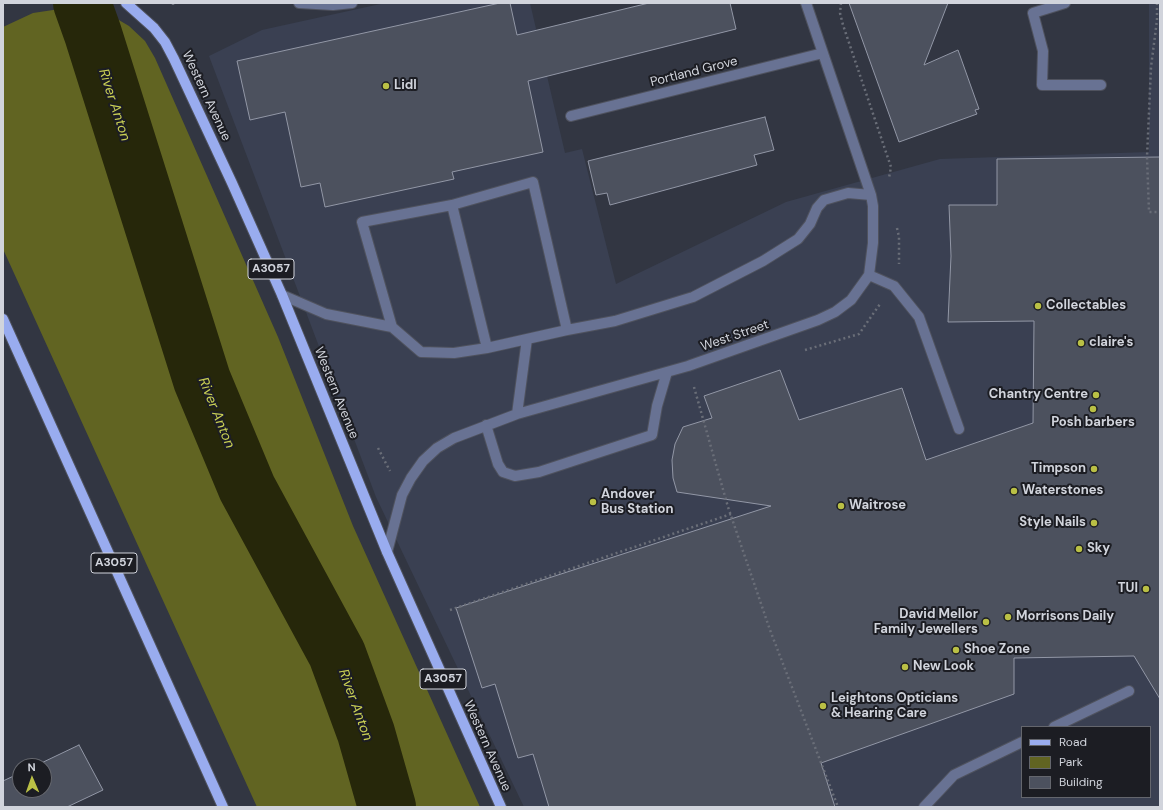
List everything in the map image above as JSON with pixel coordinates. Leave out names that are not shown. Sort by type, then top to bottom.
[{"type":"main road","name":"Western Avenue","points":[[126,3],[154,28],[174,59],[282,295],[387,552],[501,807]]},
{"type":"main road","name":"A3057","points":[[3,319],[223,807]]},
{"type":"street","points":[[299,3],[333,5],[352,3]]},
{"type":"street","name":"West Street","points":[[387,552],[402,495],[411,478],[423,461],[437,448],[454,438],[517,414],[688,366],[818,320],[835,312],[851,300],[869,275],[873,244],[871,195],[806,3]]},
{"type":"street","points":[[1066,3],[1033,13],[1043,52],[1042,84],[1101,85]]},
{"type":"street","name":"Portland Grove","points":[[571,116],[823,53]]},
{"type":"street","points":[[392,327],[362,222],[452,205],[533,182],[567,330]]},
{"type":"street","points":[[282,295],[326,314],[392,327],[421,352],[454,353],[487,348],[567,330],[616,321],[693,297],[763,261],[798,239],[810,224],[817,208],[824,200],[848,193],[871,195]]},
{"type":"street","points":[[452,205],[487,348]]},
{"type":"street","points":[[869,275],[894,286],[920,317],[959,429]]},
{"type":"street","points":[[517,414],[527,339]]},
{"type":"street","points":[[486,425],[498,464],[504,472],[514,476],[532,474],[652,435],[657,406],[667,372]]},
{"type":"street","points":[[1056,726],[1129,691]]},
{"type":"street","points":[[924,807],[954,775],[1021,742]]},
{"type":"path","points":[[842,3],[840,13],[843,25],[891,167],[888,184]]},
{"type":"path","points":[[1157,3],[1157,20],[1151,67],[1147,157],[1149,212],[1160,212]]},
{"type":"path","points":[[798,352],[859,334],[894,286],[899,265],[899,237],[896,222]]},
{"type":"path","points":[[688,366],[731,514],[770,630],[838,807]]},
{"type":"path","points":[[450,610],[731,514]]},
{"type":"shaded area","points":[[385,3],[530,3],[565,153],[582,149],[616,284],[786,202],[940,159],[1149,152],[1149,3],[1160,3],[1160,807],[524,807],[376,497],[209,56],[262,30]]},
{"type":"green space","points":[[73,7],[93,9],[112,16],[129,26],[145,41],[155,58],[278,337],[353,526],[480,807],[257,807],[3,249],[3,27],[33,13]]},
{"type":"building","name":"Lidl","points":[[500,3],[510,3],[517,35],[649,3],[730,3],[736,29],[528,81],[543,152],[452,172],[454,179],[325,207],[320,183],[301,187],[285,112],[250,120],[237,61]]},
{"type":"building","points":[[849,3],[948,3],[924,65],[958,50],[979,109],[975,110],[977,114],[899,142]]},
{"type":"building","points":[[765,117],[774,150],[754,155],[757,165],[610,205],[607,193],[596,195],[588,161]]},
{"type":"building","points":[[1160,157],[1160,699],[1134,656],[1014,658],[1014,694],[821,763],[835,807],[549,807],[533,754],[518,758],[495,684],[482,688],[456,608],[771,506],[677,492],[673,478],[672,460],[675,444],[683,427],[712,418],[704,396],[780,370],[799,420],[902,388],[926,460],[1033,423],[1034,321],[948,322],[951,256],[949,205],[997,205],[997,159]]},
{"type":"building","points":[[79,745],[103,790],[67,807],[3,807],[3,781],[12,777],[12,798],[52,798],[52,758]]},
{"type":"waterway","name":"River Anton","points":[[82,3],[202,380],[247,488],[337,654],[366,733],[387,807]]},
{"type":"place","name":"Lidl","points":[[386,86]]},
{"type":"place","name":"Collectables","points":[[1038,306]]},
{"type":"place","name":"claire's","points":[[1081,343]]},
{"type":"place","name":"Chantry Centre","points":[[1096,395]]},
{"type":"place","name":"Posh barbers","points":[[1093,409]]},
{"type":"place","name":"Timpson","points":[[1094,469]]},
{"type":"place","name":"Waterstones","points":[[1014,491]]},
{"type":"place","name":"Andover Bus Station","points":[[593,502]]},
{"type":"place","name":"Waitrose","points":[[841,506]]},
{"type":"place","name":"Style Nails","points":[[1094,523]]},
{"type":"place","name":"Sky","points":[[1079,549]]},
{"type":"place","name":"TUI","points":[[1146,589]]},
{"type":"place","name":"Morrisons Daily","points":[[1008,617]]},
{"type":"place","name":"David Mellor Family Jewellers","points":[[986,622]]},
{"type":"place","name":"Shoe Zone","points":[[956,650]]},
{"type":"place","name":"New Look","points":[[905,667]]},
{"type":"place","name":"Leightons Opticians & Hearing Care","points":[[823,706]]}]
